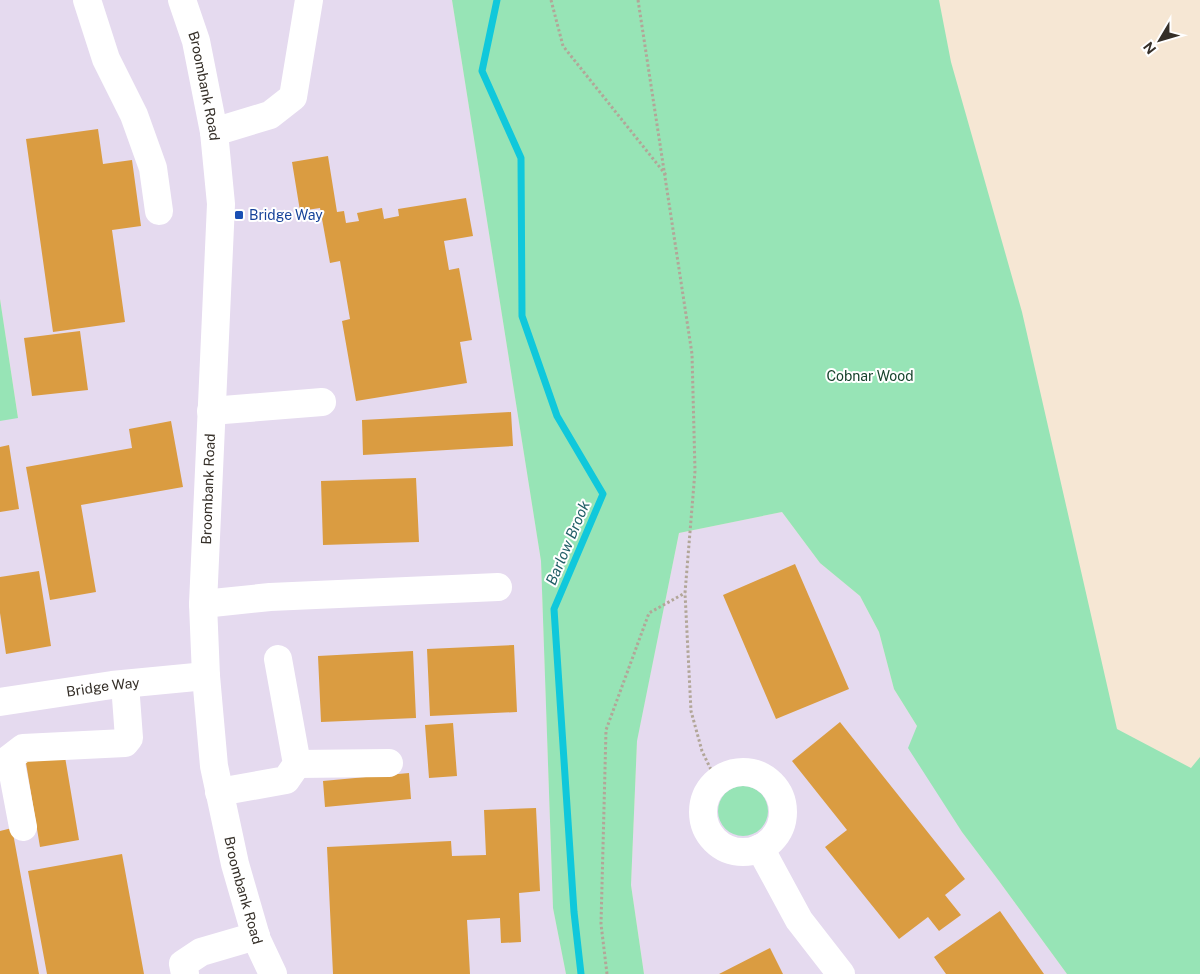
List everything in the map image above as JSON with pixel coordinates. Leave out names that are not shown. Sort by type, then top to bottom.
[{"type":"street","points":[[87,0],[106,59],[134,115],[153,168],[159,211]]},
{"type":"street","name":"Broombank Road","points":[[182,0],[196,41],[214,132],[221,204],[203,604],[206,676],[214,766],[235,864],[256,936],[273,974]]},
{"type":"street","points":[[214,132],[270,115],[293,97],[309,0]]},
{"type":"street","points":[[211,411],[322,402]]},
{"type":"street","points":[[203,604],[270,597],[498,587]]},
{"type":"street","points":[[220,792],[286,780],[297,764],[278,659]]},
{"type":"street","name":"Bridge Way","points":[[1,699],[206,676]]},
{"type":"street","points":[[23,827],[10,758],[22,748],[125,743],[129,738],[126,684]]},
{"type":"street","points":[[297,764],[389,763]]},
{"type":"street","points":[[742,772],[756,774],[768,780],[777,790],[782,803],[783,816],[780,830],[771,841],[760,848],[748,852],[729,849],[714,839],[707,828],[703,816],[704,803],[709,792],[717,782],[729,774],[742,772]]},
{"type":"street","points":[[760,848],[799,920],[841,974]]},
{"type":"street","points":[[185,974],[183,964],[201,952],[256,936]]},
{"type":"path","points":[[551,0],[563,46],[666,176]]},
{"type":"path","points":[[638,0],[692,354],[695,471],[684,593],[691,711],[702,751],[717,782]]},
{"type":"path","points":[[606,974],[601,924],[606,730],[648,613],[684,593]]},
{"type":"shaded area","points":[[0,0],[452,0],[541,561],[553,908],[566,974],[0,974],[0,421],[18,417],[0,299]]},
{"type":"shaded area","points":[[782,512],[820,563],[860,596],[879,632],[894,689],[917,726],[909,748],[962,832],[1067,974],[644,974],[631,885],[637,740],[679,533]]},
{"type":"green space","name":"Cobnar Wood","points":[[452,0],[939,0],[951,62],[1022,312],[1117,729],[1191,768],[1200,757],[1200,974],[1067,974],[962,832],[908,748],[917,726],[894,689],[879,632],[860,596],[820,563],[782,512],[679,533],[637,741],[631,885],[644,974],[566,974],[553,908],[541,561]]},
{"type":"green space","points":[[0,299],[18,418],[0,421]]},
{"type":"green space","points":[[738,786],[748,786],[761,793],[768,806],[768,816],[761,829],[748,836],[738,836],[729,832],[722,825],[718,816],[718,806],[722,797],[729,790]]},
{"type":"building","points":[[98,129],[103,164],[132,160],[141,226],[112,230],[125,322],[53,332],[26,139]]},
{"type":"building","points":[[328,156],[337,212],[344,211],[346,223],[359,221],[357,213],[382,208],[384,219],[399,216],[398,209],[466,198],[473,236],[444,241],[449,270],[459,268],[472,340],[460,342],[467,383],[356,401],[342,321],[350,319],[340,261],[330,263],[320,208],[300,211],[292,162]]},
{"type":"building","points":[[80,331],[88,390],[32,396],[24,338]]},
{"type":"building","points":[[511,412],[513,446],[363,455],[362,420]]},
{"type":"building","points":[[171,421],[183,487],[81,505],[96,592],[50,600],[26,467],[132,448],[129,429]]},
{"type":"building","points":[[9,445],[19,509],[0,512],[0,447]]},
{"type":"building","points":[[416,478],[419,542],[323,545],[321,481]]},
{"type":"building","points":[[795,564],[849,689],[776,719],[723,595]]},
{"type":"building","points":[[39,571],[51,646],[6,654],[0,613],[0,577]]},
{"type":"building","points":[[514,645],[517,712],[430,716],[427,649]]},
{"type":"building","points":[[413,651],[416,718],[321,722],[318,656]]},
{"type":"building","points":[[840,722],[965,879],[945,895],[961,915],[939,931],[928,917],[899,939],[825,847],[847,830],[792,761]]},
{"type":"building","points":[[453,723],[457,776],[429,778],[425,725]]},
{"type":"building","points":[[64,751],[79,840],[40,847],[25,757]]},
{"type":"building","points":[[409,773],[411,799],[325,807],[323,781]]},
{"type":"building","points":[[536,808],[540,891],[519,893],[521,942],[501,943],[500,918],[467,920],[470,974],[333,974],[327,847],[451,841],[452,856],[486,855],[484,810]]},
{"type":"building","points":[[12,828],[39,974],[0,974],[0,831]]},
{"type":"building","points":[[122,854],[144,974],[47,974],[28,871]]},
{"type":"building","points":[[1000,911],[1044,974],[946,974],[934,957]]},
{"type":"building","points":[[770,948],[783,974],[719,974]]},
{"type":"waterway","name":"Barlow Brook","points":[[497,0],[482,71],[521,158],[522,316],[557,416],[603,494],[554,609],[574,912],[581,974]]},
{"type":"place","name":"Bridge Way","points":[[239,215]]}]
